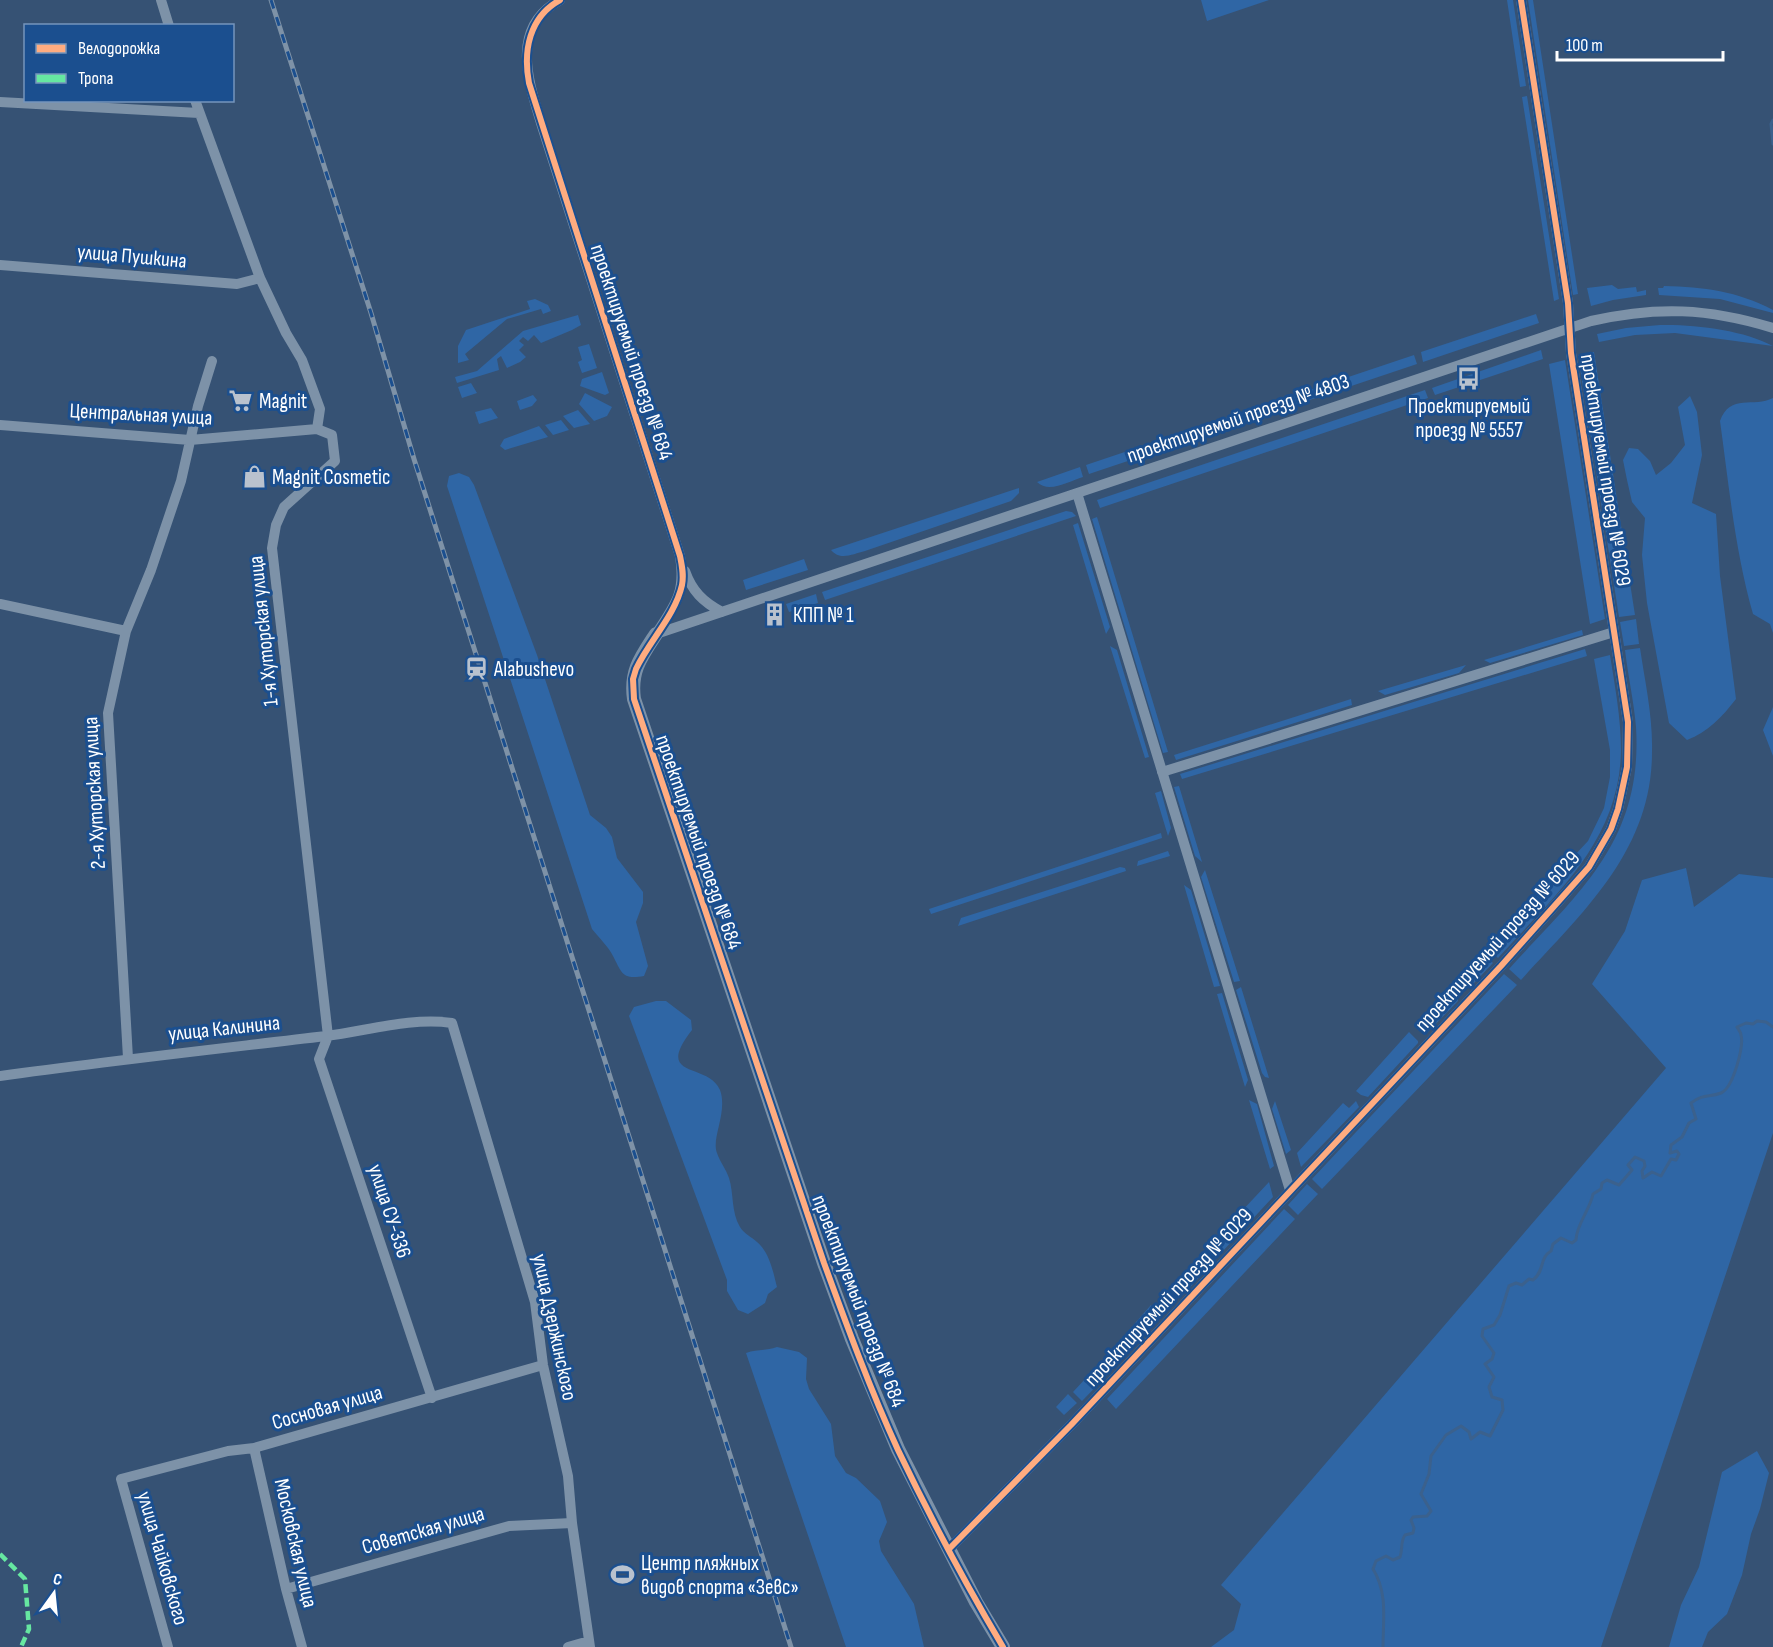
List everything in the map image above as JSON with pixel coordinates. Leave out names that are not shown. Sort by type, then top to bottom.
[{"type":"street","points":[[161,0],[168,24]]},
{"type":"street","name":"проектируемый проезд № 684","points":[[560,0],[552,4],[532,30],[526,55],[529,83],[680,556],[683,584],[678,599],[640,660],[633,679],[634,699],[830,1280],[869,1381],[898,1449],[976,1602],[1003,1647]]},
{"type":"street","name":"проектируемый проезд № 6029","points":[[949,1549],[1071,1425],[1501,966],[1589,867],[1618,809],[1628,749],[1628,723],[1571,353],[1566,292],[1521,0]]},
{"type":"street","points":[[0,102],[199,113]]},
{"type":"street","points":[[196,102],[260,278],[286,333],[302,360],[320,409],[317,429]]},
{"type":"street","name":"улица Пушкина","points":[[0,265],[237,284],[260,278]]},
{"type":"street","name":"проектируемый проезд № 4803","points":[[656,634],[1570,328],[1625,313],[1656,310],[1719,314],[1773,328]]},
{"type":"street","name":"2-я Хуторская улица","points":[[128,1058],[108,713],[126,631],[151,570],[181,481],[212,361]]},
{"type":"street","name":"Центральная улица","points":[[0,424],[190,440],[317,429]]},
{"type":"street","name":"1-я Хуторская улица","points":[[317,429],[332,435],[335,461],[284,507],[276,525],[273,548],[328,1036]]},
{"type":"street","points":[[1077,493],[1290,1190]]},
{"type":"street","points":[[680,556],[695,592],[722,612]]},
{"type":"street","points":[[0,604],[126,631]]},
{"type":"street","points":[[1162,772],[1614,632]]},
{"type":"street","name":"улица Калинина","points":[[0,1076],[128,1058],[328,1036],[433,1020],[452,1023]]},
{"type":"street","name":"улица Дзержинского","points":[[452,1023],[535,1302],[543,1365],[568,1476],[572,1523],[589,1644]]},
{"type":"street","name":"улица СУ-336","points":[[328,1036],[319,1059],[432,1398]]},
{"type":"street","name":"Сосновая улица","points":[[121,1479],[228,1451],[254,1448],[543,1365]]},
{"type":"street","name":"Московская улица","points":[[254,1448],[286,1589],[302,1647]]},
{"type":"street","name":"улица Чайковского","points":[[121,1479],[168,1647]]},
{"type":"street","name":"Советская улица","points":[[286,1589],[509,1526],[572,1523]]},
{"type":"street","points":[[568,1647],[589,1644]]},
{"type":"shaded area","points":[[1201,0],[1269,0],[1207,21]]},
{"type":"shaded area","points":[[1507,0],[1513,0],[1526,86],[1520,87]]},
{"type":"shaded area","points":[[1528,0],[1533,0],[1578,294],[1573,295]]},
{"type":"shaded area","points":[[1527,96],[1559,299],[1554,301],[1522,97]]},
{"type":"shaded area","points":[[1612,285],[1618,289],[1636,287],[1637,292],[1646,290],[1646,295],[1591,306],[1587,288]]},
{"type":"shaded area","points":[[1664,286],[1707,289],[1733,294],[1773,310],[1773,313],[1720,299],[1659,295],[1658,288]]},
{"type":"shaded area","points":[[535,299],[548,305],[551,311],[543,314],[541,309],[507,319],[465,354],[469,360],[458,363],[458,346],[466,330],[530,309],[527,301]]},
{"type":"shaded area","points":[[1536,314],[1539,323],[1423,362],[1421,352]]},
{"type":"shaded area","points":[[578,315],[581,325],[541,343],[534,335],[528,341],[523,337],[519,341],[524,345],[519,350],[526,357],[520,362],[507,368],[501,356],[497,359],[499,370],[457,383],[455,377],[477,371],[523,331]]},
{"type":"shaded area","points":[[1660,325],[1718,329],[1761,340],[1773,346],[1675,333],[1635,335],[1599,342],[1597,334],[1626,328]]},
{"type":"shaded area","points":[[589,344],[597,368],[582,373],[578,362],[582,360],[578,347]]},
{"type":"shaded area","points":[[1541,350],[1543,359],[1435,395],[1432,388]]},
{"type":"shaded area","points":[[1594,352],[1635,615],[1619,617],[1578,355]]},
{"type":"shaded area","points":[[1414,355],[1417,364],[1089,474],[1086,465]]},
{"type":"shaded area","points":[[1565,360],[1605,619],[1590,624],[1549,364]]},
{"type":"shaded area","points":[[602,372],[609,393],[605,395],[580,386],[582,379]]},
{"type":"shaded area","points":[[471,383],[477,393],[462,398],[458,387]]},
{"type":"shaded area","points":[[1425,390],[1428,398],[1100,508],[1097,500]]},
{"type":"shaded area","points":[[585,393],[612,407],[607,416],[594,421],[579,404]]},
{"type":"shaded area","points":[[533,395],[537,400],[532,406],[520,410],[517,401]]},
{"type":"shaded area","points":[[1690,396],[1697,412],[1702,455],[1692,503],[1716,514],[1720,576],[1736,699],[1714,723],[1702,733],[1687,740],[1669,723],[1647,603],[1642,555],[1645,518],[1632,502],[1623,460],[1629,448],[1638,449],[1650,461],[1656,475],[1671,463],[1685,445],[1678,407]]},
{"type":"shaded area","points":[[1773,398],[1773,633],[1770,624],[1753,614],[1747,590],[1733,518],[1720,421],[1724,412],[1736,404],[1766,401]]},
{"type":"shaded area","points":[[491,408],[498,418],[479,424],[475,412]]},
{"type":"shaded area","points":[[578,410],[590,424],[574,428],[563,416]]},
{"type":"shaded area","points":[[561,420],[569,430],[553,435],[545,425]]},
{"type":"shaded area","points":[[539,426],[548,437],[505,450],[500,446],[504,439]]},
{"type":"shaded area","points":[[1080,467],[1083,477],[1065,484],[1047,487],[1037,482]]},
{"type":"shaded area","points":[[459,473],[469,477],[474,485],[537,655],[590,815],[606,828],[612,837],[617,858],[643,892],[643,903],[636,922],[648,966],[644,976],[631,977],[624,974],[609,949],[592,929],[447,486],[449,476]]},
{"type":"shaded area","points":[[1019,488],[1019,493],[1011,501],[865,551],[843,556],[831,550]]},
{"type":"shaded area","points":[[1066,511],[1076,516],[825,600],[822,592]]},
{"type":"shaded area","points":[[1097,517],[1168,752],[1163,753],[1092,519]]},
{"type":"shaded area","points":[[1078,523],[1110,627],[1106,634],[1073,525]]},
{"type":"shaded area","points":[[804,559],[808,570],[746,590],[743,580]]},
{"type":"shaded area","points":[[816,594],[818,603],[789,612],[786,604]]},
{"type":"shaded area","points":[[1636,619],[1639,644],[1624,646],[1620,622]]},
{"type":"shaded area","points":[[1582,630],[1583,635],[1490,663],[1484,660]]},
{"type":"shaded area","points":[[1110,646],[1117,650],[1149,757],[1145,758]]},
{"type":"shaded area","points":[[1640,648],[1650,713],[1652,752],[1649,787],[1640,820],[1627,850],[1589,905],[1521,980],[1509,969],[1582,889],[1601,862],[1617,833],[1629,802],[1635,767],[1636,727],[1625,650]]},
{"type":"shaded area","points":[[1585,649],[1587,656],[1182,779],[1180,774]]},
{"type":"shaded area","points":[[1610,655],[1619,714],[1621,750],[1618,783],[1609,812],[1580,865],[1541,912],[1498,958],[1488,948],[1588,841],[1604,808],[1610,777],[1610,750],[1594,659]]},
{"type":"shaded area","points":[[1466,665],[1459,673],[1385,695],[1378,691]]},
{"type":"shaded area","points":[[1351,699],[1352,705],[1176,760],[1174,755]]},
{"type":"shaded area","points":[[1773,707],[1773,756],[1763,730]]},
{"type":"shaded area","points":[[1179,786],[1202,862],[1195,856],[1174,787]]},
{"type":"shaded area","points":[[1161,791],[1171,828],[1168,836],[1155,793]]},
{"type":"shaded area","points":[[1161,833],[1162,838],[931,914],[929,909]]},
{"type":"shaded area","points":[[1168,851],[1170,856],[1137,866],[1138,861]]},
{"type":"shaded area","points":[[1120,867],[1125,868],[1126,871],[958,926],[961,918]]},
{"type":"shaded area","points":[[1686,868],[1694,907],[1739,874],[1773,878],[1773,1133],[1601,1647],[1211,1647],[1234,1630],[1241,1604],[1221,1585],[1666,1068],[1592,984],[1625,931],[1642,880]]},
{"type":"shaded area","points":[[1205,870],[1240,981],[1234,982],[1201,877]]},
{"type":"shaded area","points":[[1184,885],[1191,890],[1220,986],[1214,987]]},
{"type":"shaded area","points":[[1482,953],[1493,963],[1474,983],[1466,986],[1456,981]]},
{"type":"shaded area","points":[[1504,974],[1517,985],[1322,1189],[1312,1179]]},
{"type":"shaded area","points":[[1241,987],[1269,1078],[1262,1073],[1236,990]]},
{"type":"shaded area","points":[[1450,987],[1457,992],[1458,1001],[1425,1035],[1415,1027]]},
{"type":"shaded area","points":[[1222,993],[1248,1080],[1245,1087],[1217,994]]},
{"type":"shaded area","points":[[656,1001],[666,1001],[691,1020],[692,1030],[678,1057],[681,1064],[714,1081],[720,1090],[722,1107],[716,1140],[717,1153],[729,1178],[737,1221],[744,1232],[765,1252],[777,1287],[768,1294],[765,1303],[748,1314],[738,1310],[727,1291],[727,1280],[629,1016],[634,1007]]},
{"type":"shaded area","points":[[1409,1032],[1418,1043],[1368,1097],[1356,1091]]},
{"type":"shaded area","points":[[1249,1100],[1257,1104],[1274,1166],[1270,1169]]},
{"type":"shaded area","points":[[1275,1101],[1291,1150],[1286,1154],[1272,1109]]},
{"type":"shaded area","points":[[1356,1101],[1359,1107],[1301,1167],[1297,1153],[1343,1103],[1349,1108]]},
{"type":"shaded area","points":[[1269,1182],[1273,1197],[1222,1252],[1218,1252],[1210,1245]]},
{"type":"shaded area","points":[[1307,1184],[1318,1194],[1298,1215],[1288,1205]]},
{"type":"shaded area","points":[[1284,1209],[1295,1219],[1116,1409],[1107,1399]]},
{"type":"shaded area","points":[[1203,1252],[1212,1263],[1183,1295],[1173,1285]]},
{"type":"shaded area","points":[[1151,1305],[1156,1322],[1132,1348],[1116,1345]]},
{"type":"shaded area","points":[[777,1347],[799,1352],[807,1358],[806,1379],[809,1389],[831,1424],[835,1456],[846,1473],[856,1478],[880,1501],[887,1522],[879,1541],[881,1551],[914,1604],[924,1647],[846,1647],[746,1353]]},
{"type":"shaded area","points":[[1110,1352],[1114,1368],[1082,1401],[1073,1392]]},
{"type":"shaded area","points":[[1068,1394],[1077,1403],[1064,1415],[1056,1407]]},
{"type":"shaded area","points":[[1757,1451],[1769,1473],[1742,1575],[1727,1614],[1708,1632],[1702,1647],[1669,1647],[1681,1605],[1699,1567],[1722,1472]]},
{"type":"waterway","points":[[1773,120],[1771,124],[1773,144]]},
{"type":"waterway","points":[[1383,1647],[1384,1607],[1381,1588],[1373,1569],[1376,1561],[1386,1556],[1393,1560],[1400,1557],[1403,1538],[1413,1533],[1411,1520],[1413,1517],[1427,1516],[1431,1511],[1421,1494],[1429,1474],[1431,1456],[1446,1435],[1461,1426],[1469,1432],[1471,1439],[1480,1432],[1490,1436],[1503,1410],[1502,1400],[1492,1397],[1489,1387],[1494,1377],[1485,1364],[1492,1359],[1494,1353],[1482,1336],[1483,1329],[1494,1325],[1500,1315],[1509,1286],[1516,1283],[1522,1285],[1529,1279],[1533,1280],[1539,1273],[1553,1244],[1561,1238],[1572,1243],[1576,1240],[1578,1229],[1593,1194],[1601,1189],[1602,1183],[1607,1180],[1619,1185],[1632,1170],[1628,1165],[1635,1157],[1644,1161],[1643,1178],[1652,1172],[1661,1176],[1671,1159],[1676,1160],[1679,1154],[1677,1151],[1670,1153],[1671,1145],[1682,1137],[1689,1123],[1696,1119],[1691,1103],[1699,1098],[1721,1093],[1730,1084],[1741,1048],[1741,1034],[1737,1027],[1757,1021],[1766,1022],[1773,1027]]},
{"type":"railway","points":[[271,0],[371,313],[414,459],[791,1647]]},
{"type":"marked path","points":[[0,1554],[25,1579],[29,1629],[21,1647]]},
{"type":"cycle path","points":[[560,0],[550,7],[535,25],[528,47],[529,83],[680,556],[683,578],[674,607],[636,669],[633,679],[634,699],[824,1263],[859,1357],[910,1475],[1003,1647]]},
{"type":"cycle path","points":[[949,1549],[1071,1425],[1501,966],[1589,867],[1611,829],[1627,767],[1628,722],[1571,353],[1568,303],[1521,0]]},
{"type":"place","name":"Проектируемый проезд № 5557","points":[[1469,378]]},
{"type":"place","name":"Magnit","points":[[241,401]]},
{"type":"place","name":"Magnit Cosmetic","points":[[254,477]]},
{"type":"place","name":"КПП № 1","points":[[775,615]]},
{"type":"place","name":"Alabushevo","points":[[476,669]]},
{"type":"place","name":"Центр пляжных видов спорта «Зевс»","points":[[623,1575]]}]
